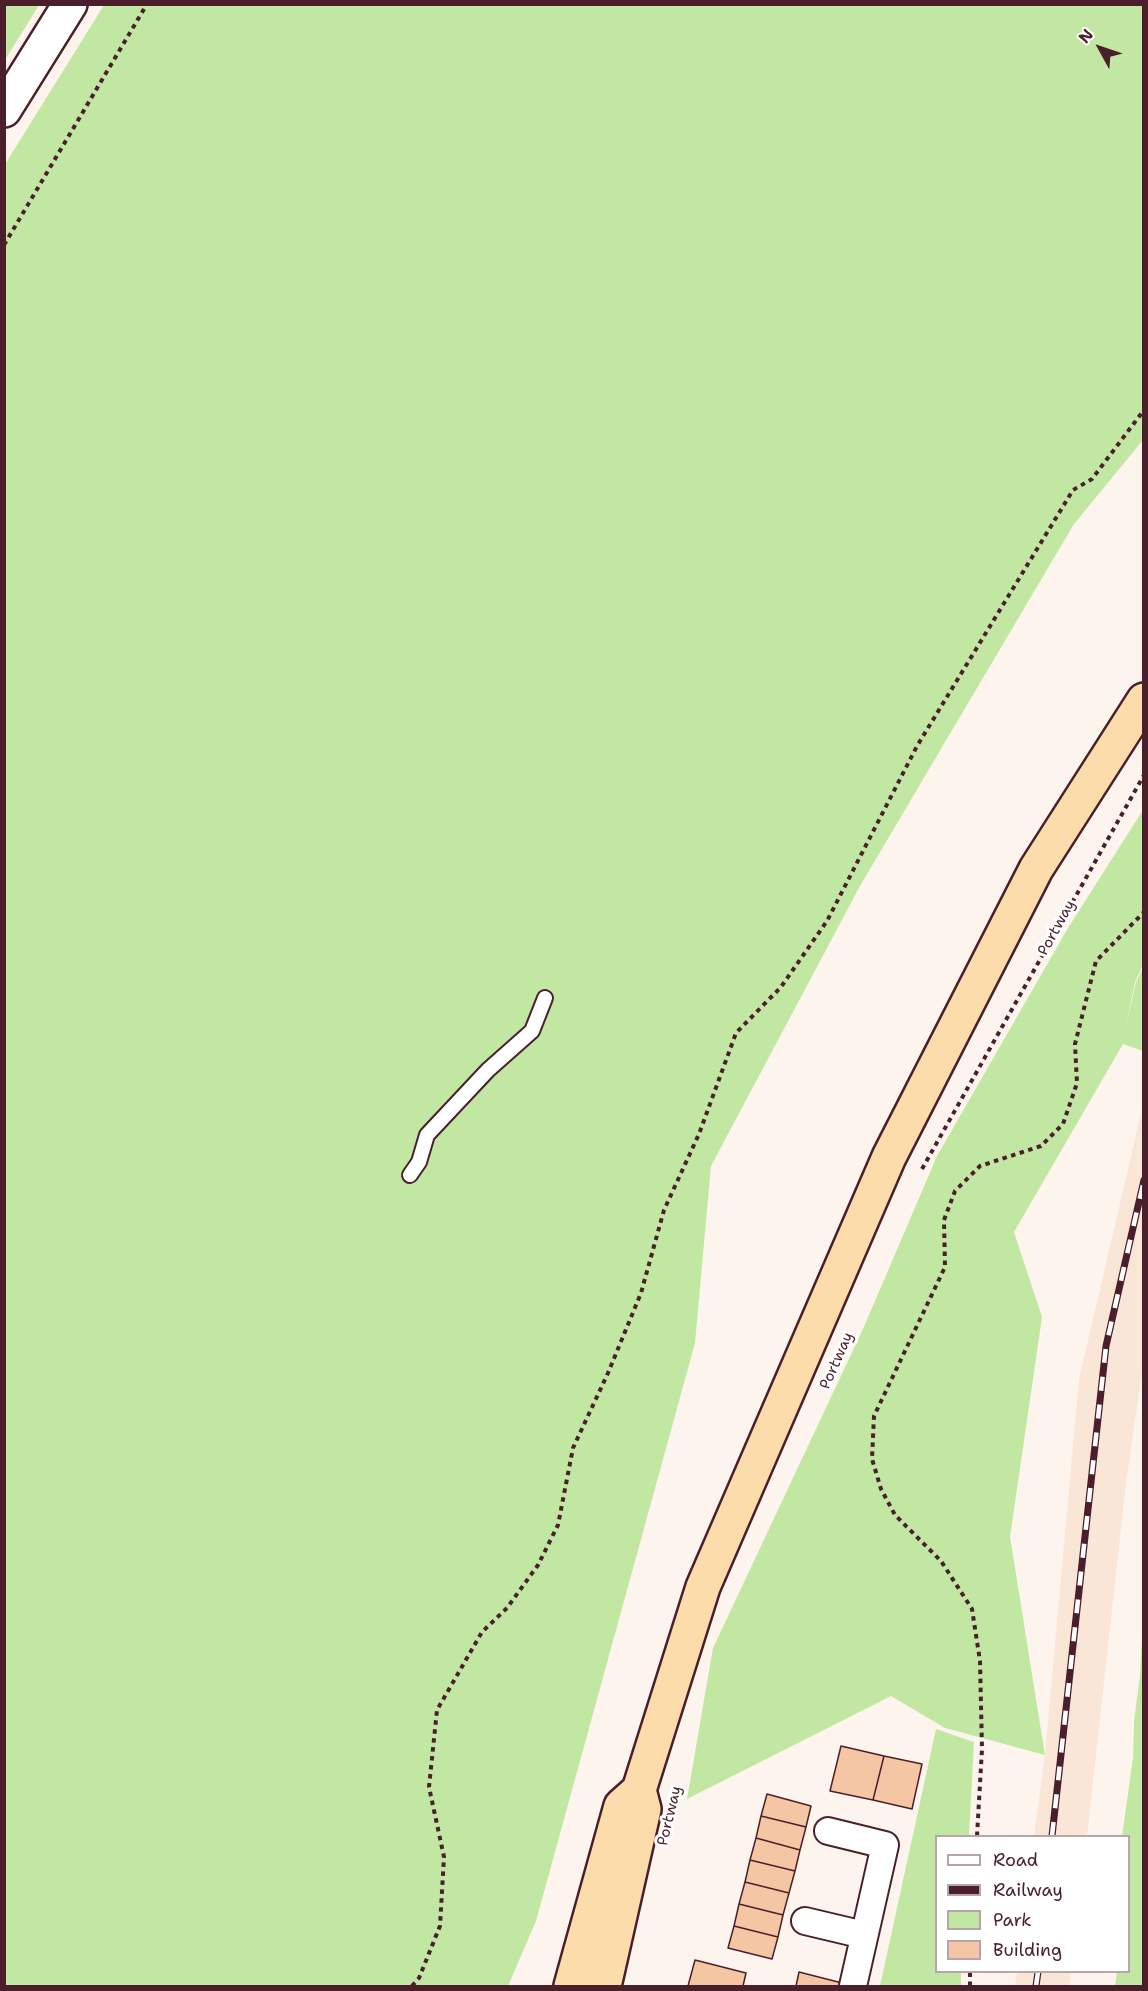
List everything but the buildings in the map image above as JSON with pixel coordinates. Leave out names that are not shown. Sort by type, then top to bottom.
[{"type":"highway","name":"Portway","points":[[571,1986],[621,1806],[639,1790],[703,1587],[889,1157],[1036,869],[1143,700]]},
{"type":"highway","name":"Portway","points":[[604,1986],[644,1809],[639,1790]]},
{"type":"main road","points":[[4,110],[70,4]]},
{"type":"street","points":[[828,1831],[885,1845],[853,1986]]},
{"type":"street","points":[[805,1922],[864,1935]]},
{"type":"lane","points":[[410,1175],[420,1162],[428,1135],[488,1070],[532,1032],[545,998]]},
{"type":"path","points":[[4,244],[147,4]]},
{"type":"path","points":[[412,1986],[419,1978],[440,1926],[444,1857],[429,1787],[437,1710],[482,1632],[507,1608],[538,1565],[558,1525],[573,1448],[608,1373],[641,1293],[664,1210],[699,1134],[736,1034],[781,987],[827,921],[917,746],[1073,490],[1092,479],[1143,410]]},
{"type":"path","name":"Portway","points":[[920,1173],[1143,775]]},
{"type":"path","points":[[978,1835],[982,1749],[981,1661],[972,1609],[941,1561],[895,1515],[881,1490],[872,1459],[874,1416],[945,1267],[944,1220],[955,1191],[980,1166],[1041,1146],[1063,1124],[1077,1083],[1075,1044],[1096,961],[1143,912]]},
{"type":"shaded area","points":[[1143,1105],[1143,1365],[1126,1483],[1087,1835],[1034,1835],[1045,1755],[1079,1379]]},
{"type":"shaded area","points":[[1017,1973],[1071,1973],[1069,1986],[1015,1986]]},
{"type":"green space","points":[[4,5],[39,5],[5,60]]},
{"type":"green space","points":[[104,5],[1143,5],[1143,440],[1074,524],[860,886],[711,1166],[695,1343],[536,1921],[508,1986],[5,1986],[4,166]]},
{"type":"green space","points":[[1143,810],[1143,965],[1135,982],[1125,1031],[1136,982],[1143,968],[1143,1051],[1123,1044],[1014,1232],[1042,1317],[1010,1537],[1045,1755],[945,1728],[891,1696],[687,1799],[713,1648],[863,1329],[937,1156],[1068,928]]},
{"type":"green space","points":[[1143,1616],[1143,1986],[1115,1986],[1117,1973],[1130,1973],[1130,1835],[1122,1835],[1133,1758],[1134,1722],[1140,1675]]},
{"type":"green space","points":[[936,1729],[974,1742],[969,1835],[935,1835],[935,1973],[961,1973],[961,1986],[880,1986]]},
{"type":"railway","points":[[1052,1835],[1106,1346],[1144,1180]]},
{"type":"railway","points":[[1036,1986],[1038,1973]]}]
